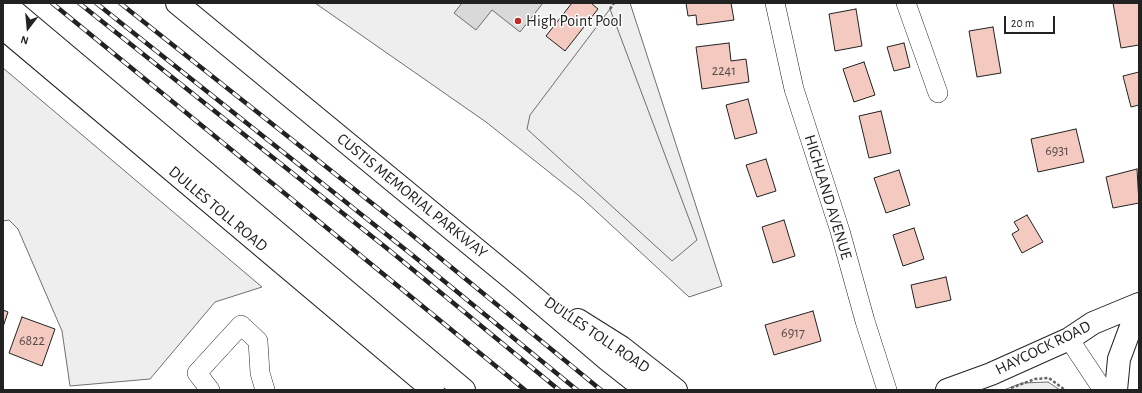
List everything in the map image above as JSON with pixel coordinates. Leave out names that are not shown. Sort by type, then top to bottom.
[{"type":"main road","points":[[4,3],[464,390]]},
{"type":"main road","name":"CUSTIS MEMORIAL PARKWAY","points":[[177,3],[646,390]]},
{"type":"main road","name":"DULLES TOLL ROAD","points":[[3,28],[432,390]]},
{"type":"main road","name":"DULLES TOLL ROAD","points":[[516,282],[621,347],[676,390]]},
{"type":"main road","points":[[1116,390],[1119,359],[1139,305]]},
{"type":"main road","name":"HAYCOCK ROAD","points":[[946,390],[991,374],[1069,339],[1093,323],[1139,305]]},
{"type":"street","name":"HIGHLAND AVENUE","points":[[775,3],[794,89],[840,231],[865,322],[887,390]]},
{"type":"street","points":[[906,3],[938,94]]},
{"type":"street","points":[[210,390],[197,373],[242,325],[258,341],[260,373],[265,390]]},
{"type":"street","points":[[1069,339],[1103,390]]},
{"type":"path","points":[[610,9],[614,3]]},
{"type":"path","points":[[1006,390],[1035,379],[1049,378],[1065,390]]},
{"type":"shaded area","points":[[315,3],[630,3],[722,286],[689,297],[583,199],[486,122]]},
{"type":"shaded area","name":"High Point Pool","points":[[462,3],[543,3],[520,32],[492,10],[476,30],[454,13]]},
{"type":"shaded area","points":[[610,9],[697,240],[672,261],[527,129],[530,115]]},
{"type":"shaded area","points":[[3,68],[262,287],[215,302],[150,379],[70,386],[62,331],[18,229],[9,220],[3,221]]},
{"type":"shaded area","points":[[1048,382],[1060,390],[1004,390],[1022,383]]},
{"type":"building","points":[[572,3],[591,3],[598,9],[565,51],[546,36]]},
{"type":"building","points":[[686,3],[731,3],[734,20],[697,25],[696,15],[688,16]]},
{"type":"building","points":[[1113,3],[1139,3],[1139,45],[1121,48]]},
{"type":"building","points":[[856,9],[862,46],[835,51],[829,14]]},
{"type":"building","points":[[993,27],[1001,73],[977,77],[969,31]]},
{"type":"building","points":[[729,43],[731,61],[746,59],[749,82],[702,89],[696,47]]},
{"type":"building","points":[[904,43],[910,67],[894,71],[887,47]]},
{"type":"building","points":[[864,62],[875,95],[854,102],[843,69]]},
{"type":"building","points":[[1139,72],[1139,105],[1131,107],[1123,76]]},
{"type":"building","points":[[748,99],[757,133],[735,139],[726,105]]},
{"type":"building","points":[[881,111],[891,153],[869,158],[859,116]]},
{"type":"building","points":[[1076,129],[1084,162],[1038,172],[1031,139]]},
{"type":"building","points":[[766,159],[776,191],[757,197],[746,165]]},
{"type":"building","points":[[1137,169],[1139,203],[1113,208],[1106,177]]},
{"type":"building","points":[[899,170],[910,205],[886,213],[874,178]]},
{"type":"building","points":[[1027,215],[1043,242],[1022,253],[1012,234],[1019,230],[1014,222]]},
{"type":"building","points":[[784,220],[795,256],[773,263],[762,227]]},
{"type":"building","points":[[914,228],[924,259],[903,266],[893,235]]},
{"type":"building","points":[[946,277],[951,300],[916,308],[911,285]]},
{"type":"building","points":[[3,310],[8,312],[3,327]]},
{"type":"building","points":[[813,311],[821,341],[774,355],[765,325]]},
{"type":"building","points":[[22,317],[55,329],[42,366],[9,353]]},
{"type":"railway","points":[[52,3],[525,390]]},
{"type":"railway","points":[[79,3],[389,250],[559,390]]},
{"type":"railway","points":[[96,3],[411,254],[577,390]]},
{"type":"railway","points":[[120,3],[412,235],[601,390]]},
{"type":"place","name":"High Point Pool","points":[[518,21]]}]
